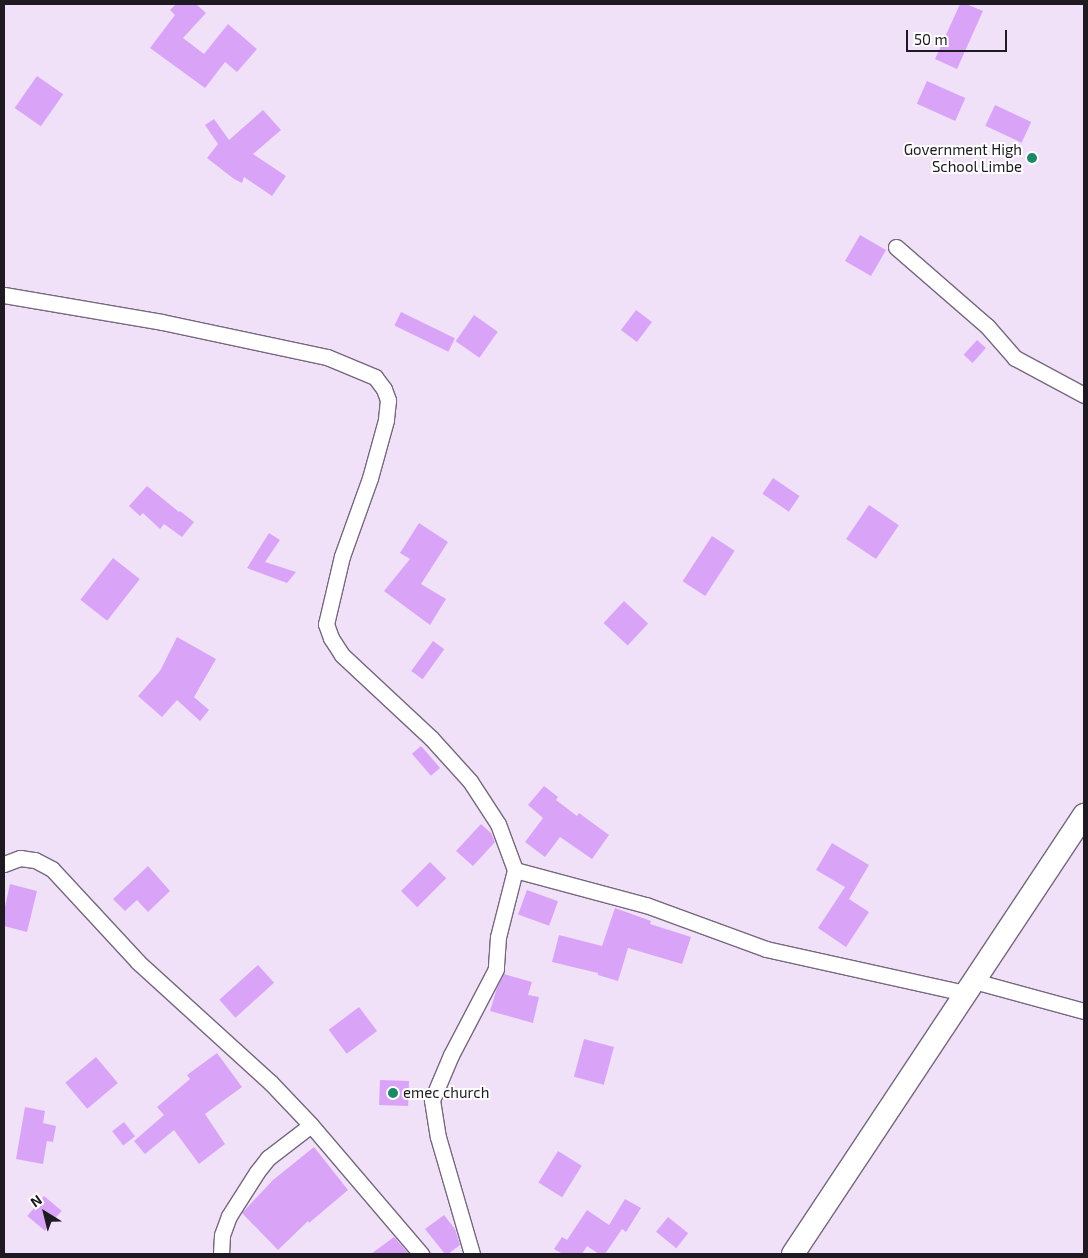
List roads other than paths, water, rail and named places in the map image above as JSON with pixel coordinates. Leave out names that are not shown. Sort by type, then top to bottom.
[{"type":"main road","points":[[793,1254],[1084,816]]},
{"type":"street","points":[[896,247],[987,326],[1014,358],[1084,395]]},
{"type":"street","points":[[4,295],[162,322],[327,357],[375,377],[384,389],[388,400],[386,420],[370,478],[342,556],[326,624],[331,638],[342,655],[431,738],[470,781],[498,824],[515,870],[498,937],[496,969],[451,1055],[432,1100],[438,1137],[472,1254]]},
{"type":"street","points":[[4,864],[20,858],[35,860],[52,869],[138,962],[270,1082],[311,1125],[421,1254]]},
{"type":"street","points":[[515,870],[646,905],[766,948],[951,988],[970,987],[1084,1011]]},
{"type":"street","points":[[221,1254],[222,1236],[230,1216],[253,1178],[268,1158],[311,1125]]},
{"type":"place","name":"Government High School Limbe","points":[[1032,158]]},
{"type":"place","name":"emec church","points":[[393,1093]]}]
